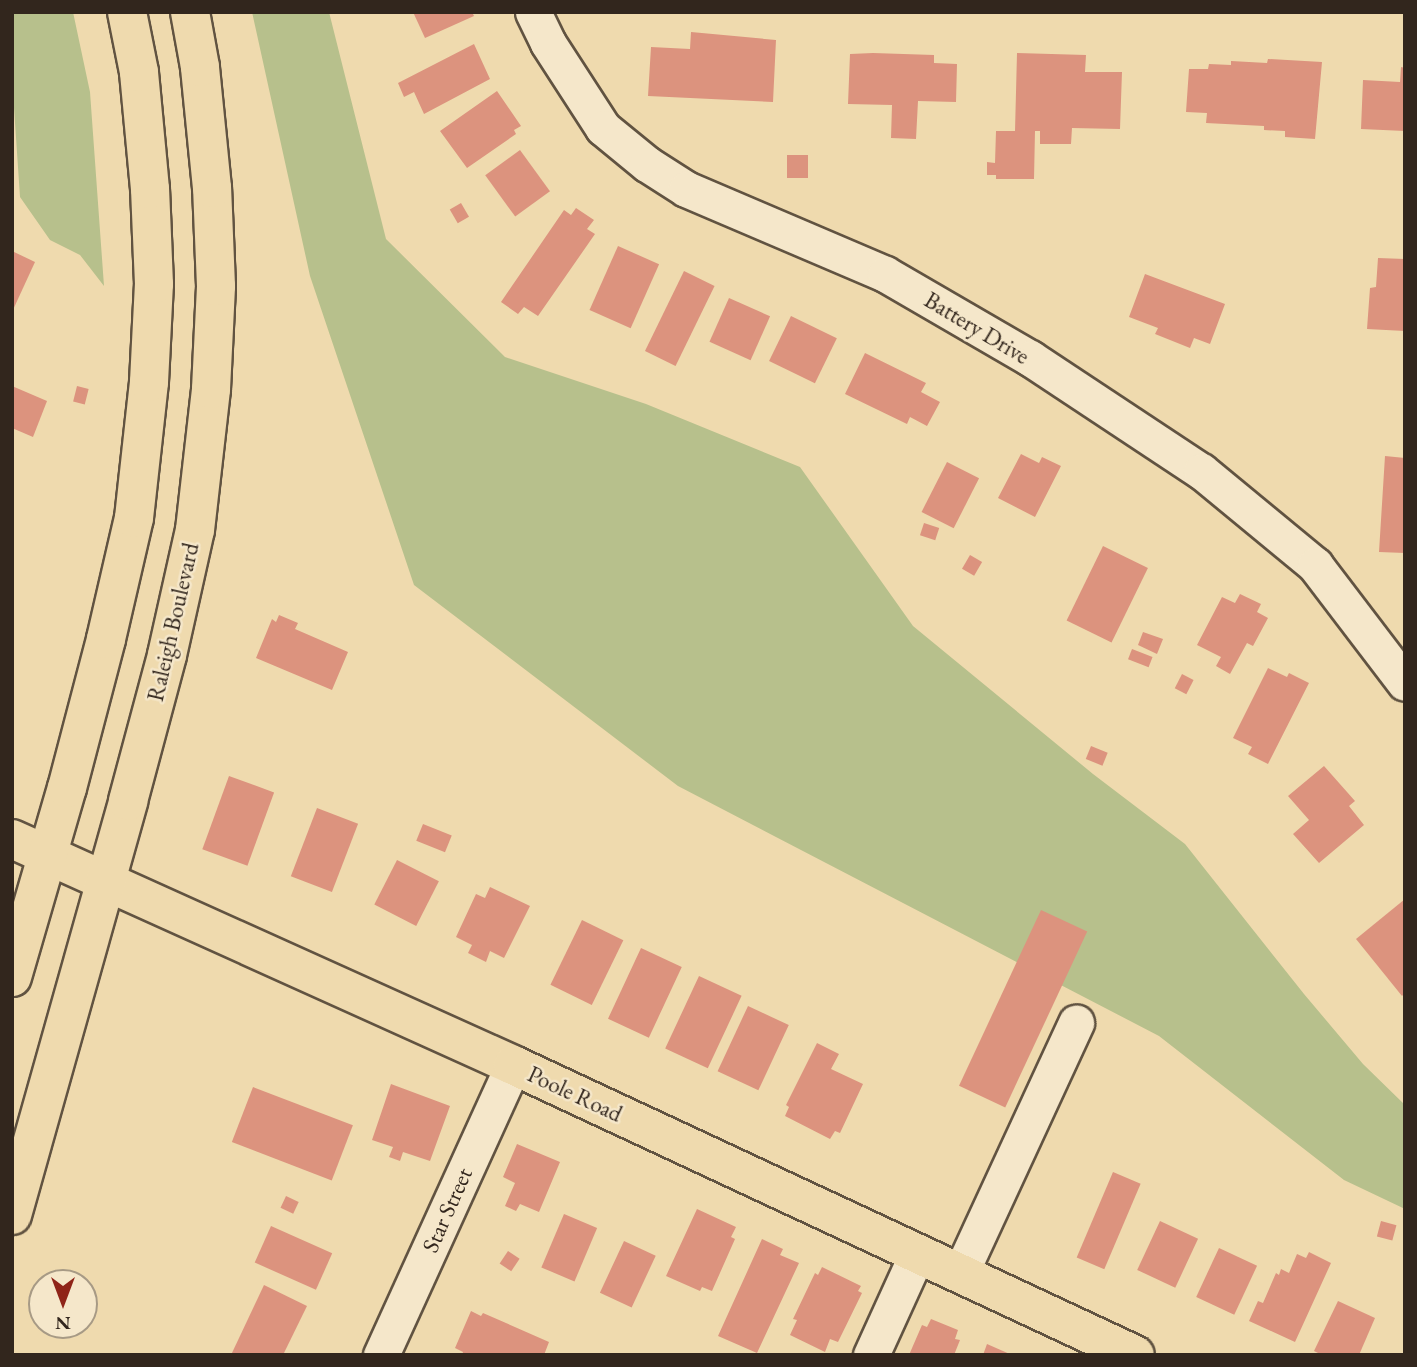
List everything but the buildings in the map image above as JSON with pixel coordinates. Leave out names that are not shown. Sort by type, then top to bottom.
[{"type":"main road","points":[[12,977],[106,639],[134,518],[149,382],[154,284],[150,190],[139,72],[127,12]]},
{"type":"main road","name":"Raleigh Boulevard","points":[[12,1215],[167,655],[195,530],[211,389],[216,286],[212,188],[200,67],[190,12]]},
{"type":"main road","name":"Poole Road","points":[[12,839],[513,1065],[1135,1355]]},
{"type":"street","name":"Battery Drive","points":[[533,12],[548,43],[603,128],[647,164],[687,189],[886,274],[1030,358],[1201,471],[1315,565],[1405,683]]},
{"type":"street","points":[[960,1274],[1076,1023]]},
{"type":"street","name":"Star Street","points":[[381,1355],[513,1065]]},
{"type":"street","points":[[871,1355],[917,1254]]},
{"type":"green space","points":[[12,12],[73,12],[90,92],[104,286],[80,255],[50,240],[20,197],[12,78]]},
{"type":"green space","points":[[252,12],[329,12],[386,239],[505,357],[646,404],[800,467],[913,626],[1093,774],[1185,844],[1363,1064],[1405,1105],[1405,1209],[1344,1180],[1159,1036],[678,786],[414,585],[310,276]]}]
